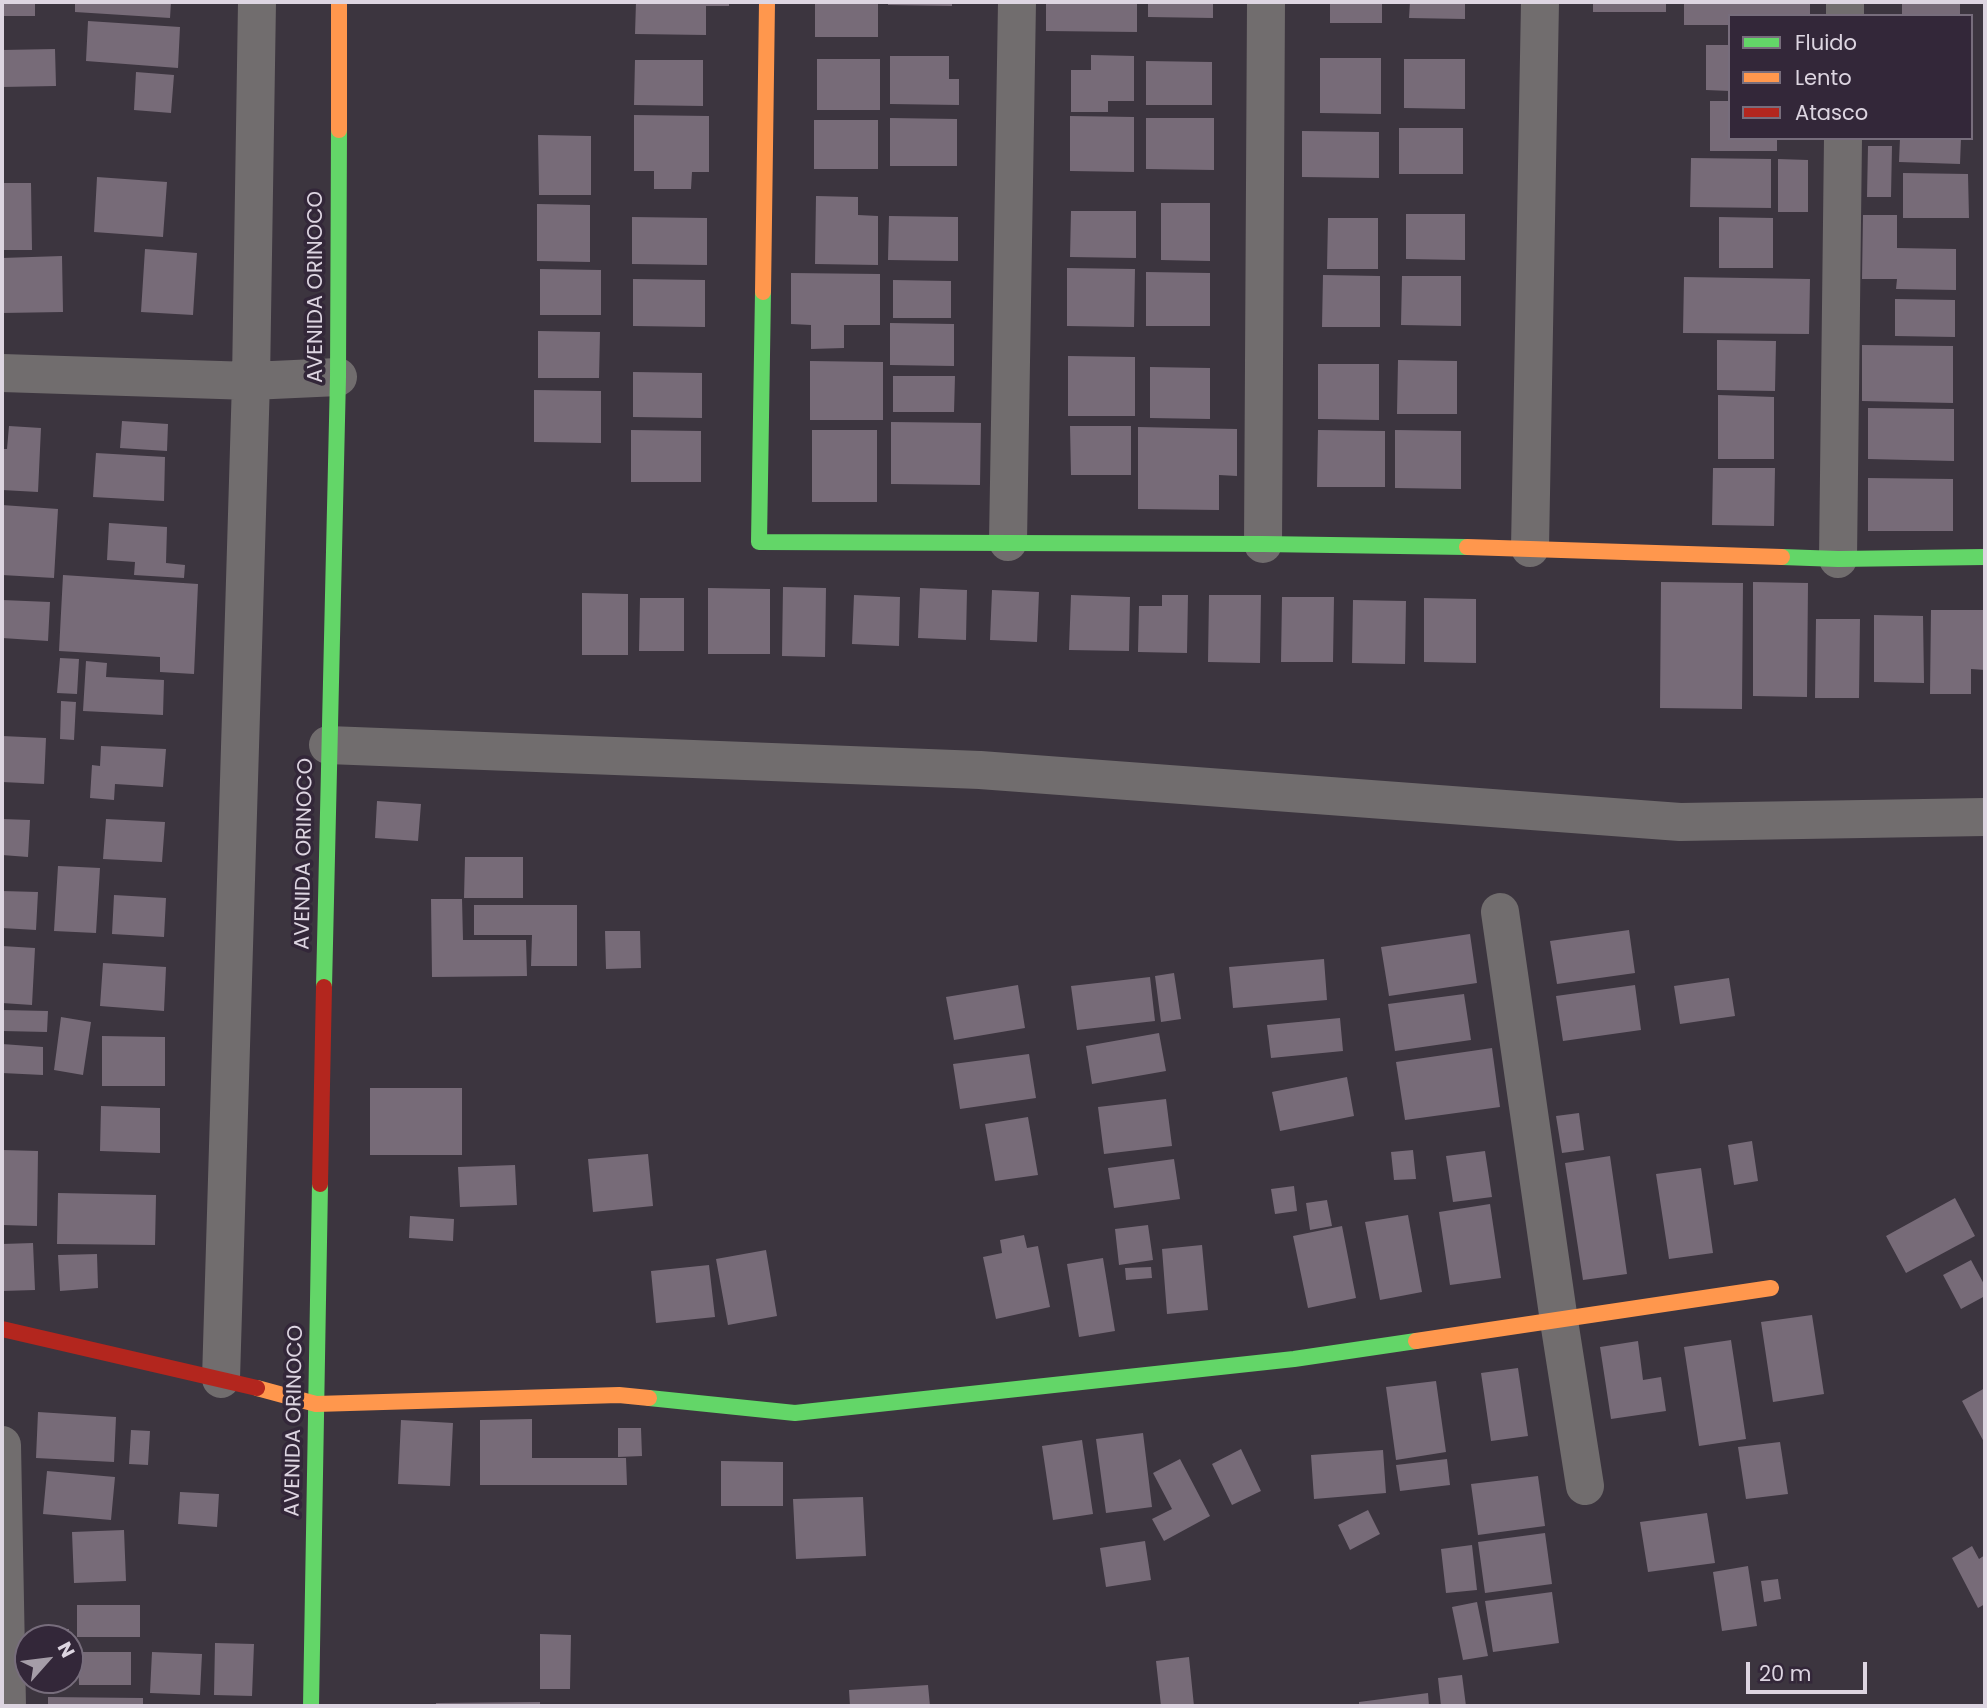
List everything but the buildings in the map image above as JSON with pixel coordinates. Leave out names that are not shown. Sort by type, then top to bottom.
[{"type":"street","points":[[221,1379],[251,381],[257,2]]},
{"type":"street","name":"AVENIDA ORINOCO","points":[[311,1706],[328,745],[338,377],[339,2]]},
{"type":"street","points":[[767,2],[759,542],[1263,544],[1530,548],[1838,559],[1985,557]]},
{"type":"street","points":[[1008,542],[1017,2]]},
{"type":"street","points":[[1263,544],[1266,2]]},
{"type":"street","points":[[1530,548],[1540,2]]},
{"type":"street","points":[[1838,559],[1843,140]]},
{"type":"street","points":[[2,373],[251,381],[338,377]]},
{"type":"street","points":[[328,745],[980,771],[1680,822],[1985,817]]},
{"type":"street","points":[[1500,912],[1585,1486]]},
{"type":"street","points":[[2,1329],[221,1379],[316,1404],[618,1395],[796,1413],[1294,1359],[1771,1289]]},
{"type":"street","points":[[2,1445],[7,1706]]},
{"type":"traffic: fast","points":[[324,987],[338,377],[339,130]]},
{"type":"traffic: fast","points":[[763,292],[759,542],[1467,547]]},
{"type":"traffic: fast","points":[[1782,557],[1985,557]]},
{"type":"traffic: fast","points":[[311,1706],[320,1184]]},
{"type":"traffic: fast","points":[[649,1398],[795,1413],[1294,1359],[1416,1341]]},
{"type":"traffic: slow","points":[[339,2],[339,130]]},
{"type":"traffic: slow","points":[[763,292],[767,2]]},
{"type":"traffic: slow","points":[[1467,547],[1782,557]]},
{"type":"traffic: slow","points":[[1416,1341],[1771,1288]]},
{"type":"traffic: slow","points":[[257,1388],[316,1404],[619,1395],[649,1398]]},
{"type":"traffic: jam","points":[[320,1184],[324,987]]},
{"type":"traffic: jam","points":[[2,1329],[257,1388]]}]
